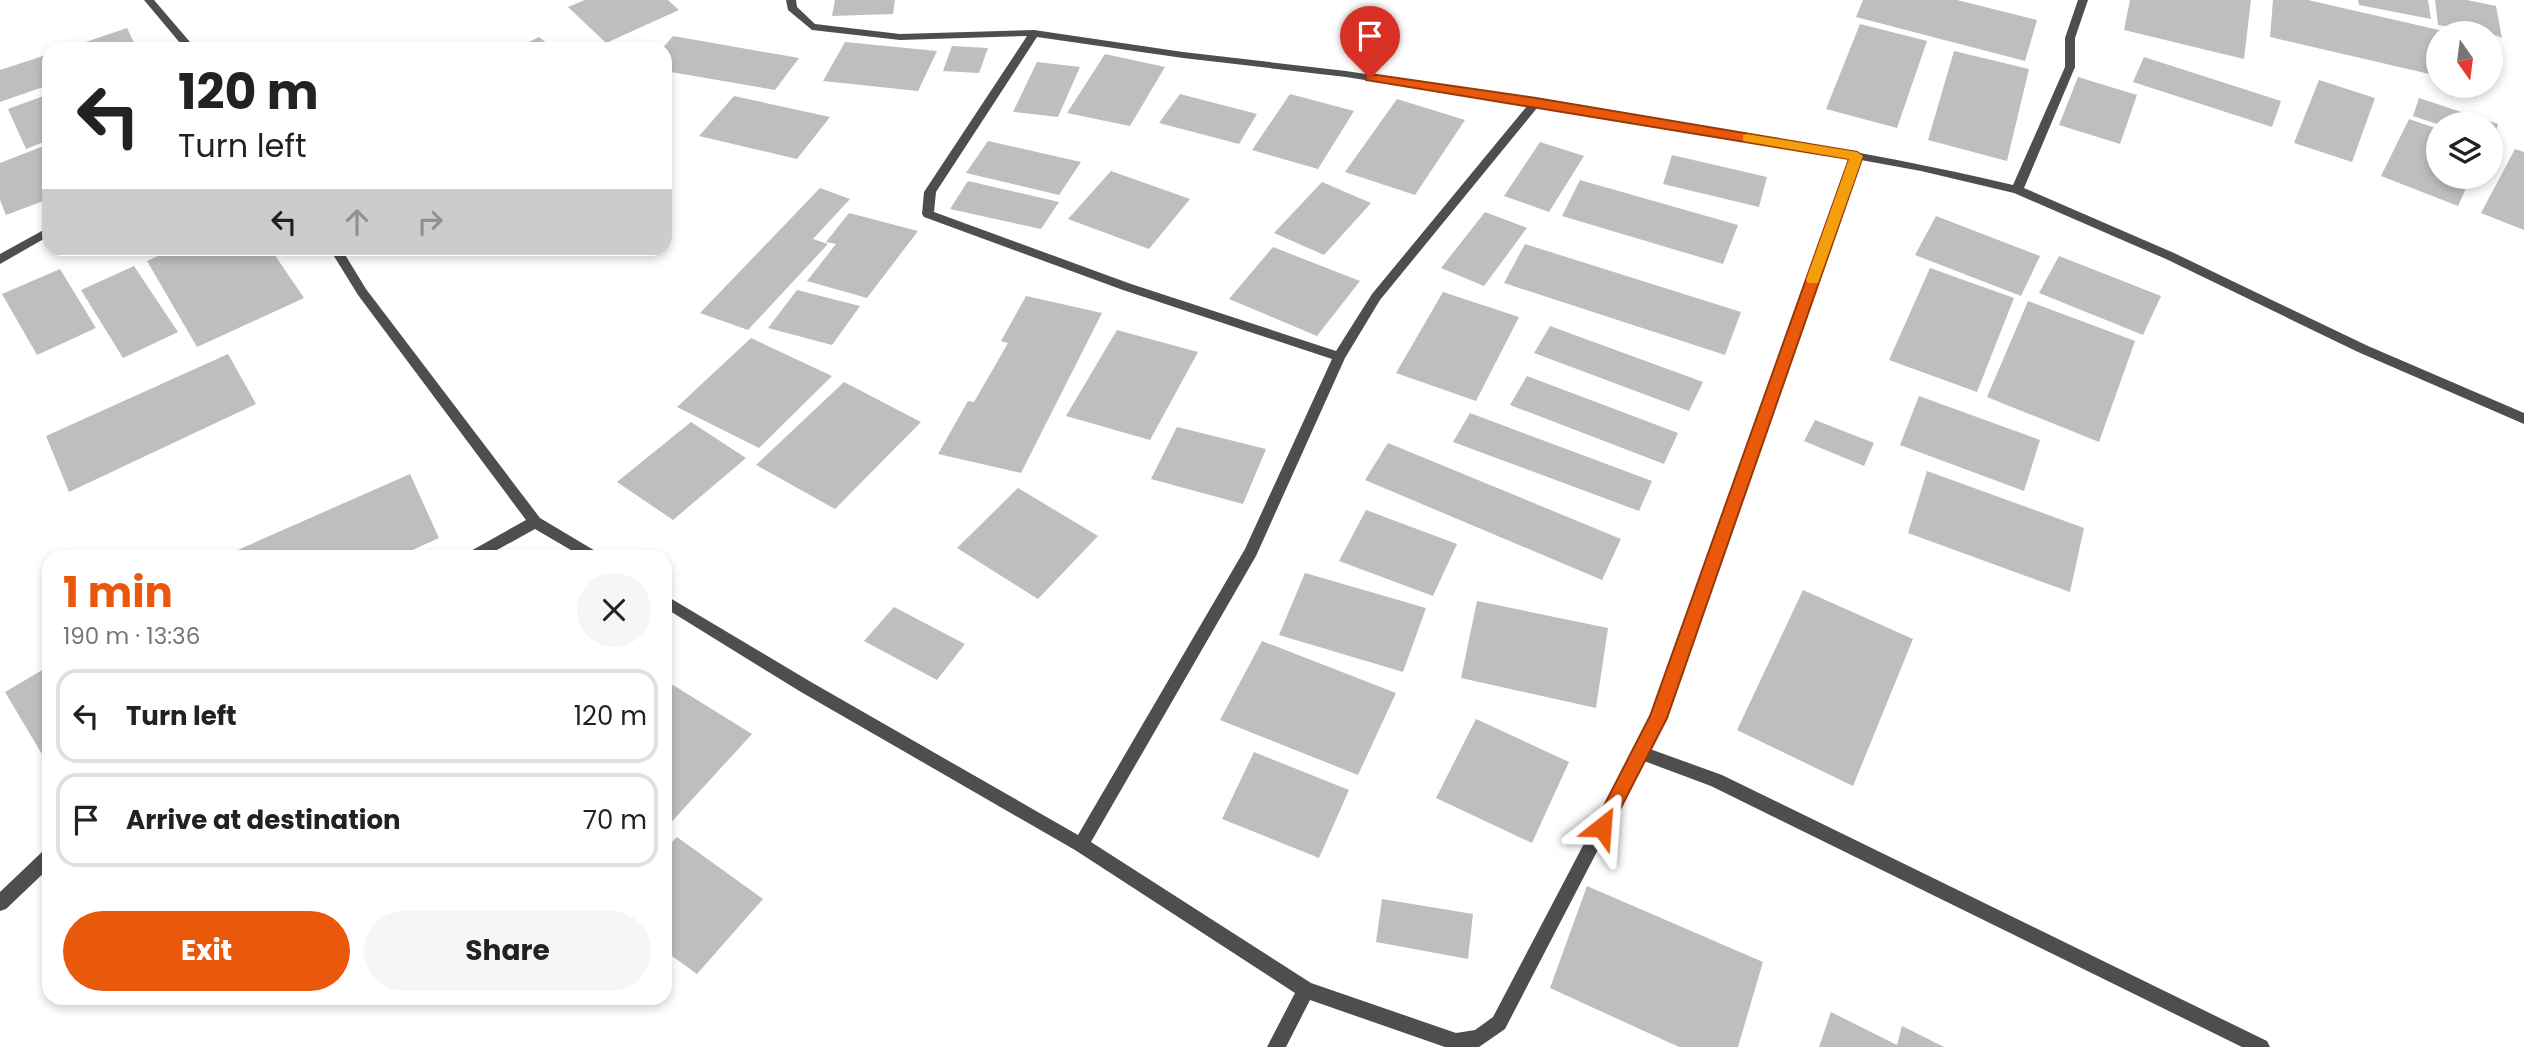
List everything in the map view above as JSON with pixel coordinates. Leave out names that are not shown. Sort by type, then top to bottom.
[{"type":"street","points":[[149,0],[185,42]]},
{"type":"street","points":[[791,0],[792,8],[812,27],[900,37],[1034,33],[1536,102],[1922,167],[2017,190],[2170,256],[2363,349],[2524,419]]},
{"type":"street","points":[[2017,190],[2070,67],[2070,38],[2083,0]]},
{"type":"street","points":[[1034,33],[930,191],[928,214],[1127,288],[1339,357]]},
{"type":"street","points":[[1081,845],[1251,552],[1339,357],[1376,297],[1536,102]]},
{"type":"street","points":[[672,605],[806,687],[1081,845],[1307,990],[1456,1042],[1479,1038],[1499,1023],[1658,718],[1857,156]]},
{"type":"street","points":[[0,260],[42,235]]},
{"type":"street","points":[[340,256],[362,292],[535,522],[582,550]]},
{"type":"street","points":[[485,550],[535,522]]},
{"type":"street","points":[[1640,753],[1716,780],[2261,1047]]},
{"type":"street","points":[[0,903],[42,864]]},
{"type":"street","points":[[1276,1047],[1307,990]]},
{"type":"building","points":[[585,0],[668,0],[679,10],[605,42],[568,7]]},
{"type":"building","points":[[835,0],[895,0],[893,14],[832,16]]},
{"type":"building","points":[[1863,0],[1957,0],[2037,20],[2025,61],[1856,17]]},
{"type":"building","points":[[2130,0],[2251,0],[2244,59],[2124,30]]},
{"type":"building","points":[[2273,0],[2308,0],[2426,27],[2426,73],[2270,37]]},
{"type":"building","points":[[2358,0],[2428,0],[2431,19],[2359,5]]},
{"type":"building","points":[[2435,0],[2467,0],[2496,6],[2499,21],[2438,21]]},
{"type":"building","points":[[1860,24],[1927,41],[1897,128],[1826,109]]},
{"type":"building","points":[[127,28],[134,42],[86,42]]},
{"type":"building","points":[[673,36],[799,58],[775,90],[672,72],[672,42],[668,42]]},
{"type":"building","points":[[539,37],[545,42],[529,42]]},
{"type":"building","points":[[845,42],[937,51],[918,91],[823,81]]},
{"type":"building","points":[[952,46],[988,48],[979,73],[943,71]]},
{"type":"building","points":[[1954,51],[2029,69],[2007,161],[1928,140]]},
{"type":"building","points":[[1105,54],[1165,67],[1130,126],[1067,113]]},
{"type":"building","points":[[42,56],[42,87],[0,102],[0,70]]},
{"type":"building","points":[[2144,57],[2281,101],[2272,127],[2133,82]]},
{"type":"building","points":[[1037,62],[1080,67],[1058,117],[1013,112]]},
{"type":"building","points":[[2078,77],[2137,95],[2120,144],[2059,125]]},
{"type":"building","points":[[2319,80],[2375,98],[2352,162],[2294,143]]},
{"type":"building","points":[[1180,94],[1257,114],[1239,144],[1159,123]]},
{"type":"building","points":[[1290,94],[1354,111],[1318,169],[1252,150]]},
{"type":"building","points":[[734,96],[830,117],[797,159],[699,136]]},
{"type":"building","points":[[42,97],[42,143],[26,149],[8,109]]},
{"type":"building","points":[[2419,98],[2462,112],[2426,112],[2426,120],[2413,116]]},
{"type":"building","points":[[1397,99],[1465,120],[1415,195],[1345,172]]},
{"type":"building","points":[[2409,119],[2426,125],[2426,189],[2466,189],[2458,206],[2381,176]]},
{"type":"building","points":[[988,141],[1081,162],[1059,195],[966,173]]},
{"type":"building","points":[[1540,142],[1584,156],[1549,212],[1504,196]]},
{"type":"building","points":[[42,147],[42,202],[6,215],[0,200],[0,163]]},
{"type":"building","points":[[2515,149],[2524,152],[2524,230],[2481,213],[2494,189],[2503,189],[2503,172]]},
{"type":"building","points":[[1672,155],[1767,177],[1759,207],[1663,184]]},
{"type":"building","points":[[1111,171],[1190,199],[1149,249],[1068,219]]},
{"type":"building","points":[[1580,180],[1738,225],[1723,264],[1562,216]]},
{"type":"building","points":[[968,181],[1059,202],[1041,229],[950,209]]},
{"type":"building","points":[[1322,182],[1371,203],[1324,255],[1274,233]]},
{"type":"building","points":[[820,188],[850,199],[813,239],[828,244],[748,330],[700,313]]},
{"type":"building","points":[[1485,212],[1527,228],[1484,286],[1441,268]]},
{"type":"building","points":[[849,213],[918,231],[867,298],[807,281],[836,244],[826,242]]},
{"type":"building","points":[[1936,216],[2040,256],[2021,296],[1915,255]]},
{"type":"building","points":[[1525,244],[1741,312],[1725,355],[1504,283]]},
{"type":"building","points":[[1273,247],[1360,281],[1317,336],[1229,299]]},
{"type":"building","points":[[158,256],[275,256],[304,298],[197,347],[147,261]]},
{"type":"building","points":[[2059,256],[2161,296],[2143,335],[2039,293]]},
{"type":"building","points":[[134,266],[178,332],[123,358],[81,290]]},
{"type":"building","points":[[1930,268],[2014,298],[1977,392],[1889,360]]},
{"type":"building","points":[[60,269],[96,328],[37,355],[2,294]]},
{"type":"building","points":[[797,290],[860,306],[832,345],[768,328]]},
{"type":"building","points":[[1443,292],[1519,317],[1476,401],[1396,373]]},
{"type":"building","points":[[1026,296],[1102,313],[1021,473],[938,454],[968,401],[974,402],[1008,343],[1001,341]]},
{"type":"building","points":[[2028,301],[2135,341],[2099,442],[1987,397]]},
{"type":"building","points":[[1550,326],[1703,382],[1689,411],[1534,353]]},
{"type":"building","points":[[1117,330],[1198,352],[1150,440],[1066,416]]},
{"type":"building","points":[[751,338],[832,376],[759,448],[677,407]]},
{"type":"building","points":[[228,354],[256,404],[69,492],[46,436]]},
{"type":"building","points":[[1527,376],[1678,433],[1664,464],[1510,405]]},
{"type":"building","points":[[844,382],[921,422],[835,509],[756,465]]},
{"type":"building","points":[[1919,396],[2040,440],[2024,491],[1900,445]]},
{"type":"building","points":[[1470,413],[1652,481],[1639,511],[1453,442]]},
{"type":"building","points":[[1815,420],[1874,443],[1864,466],[1804,441]]},
{"type":"building","points":[[691,422],[746,458],[673,520],[617,482]]},
{"type":"building","points":[[1177,427],[1266,449],[1243,504],[1151,479]]},
{"type":"building","points":[[1388,443],[1621,539],[1602,580],[1365,480]]},
{"type":"building","points":[[1927,471],[2084,528],[2070,592],[1908,533]]},
{"type":"building","points":[[410,474],[439,538],[412,550],[238,550]]},
{"type":"building","points":[[1018,488],[1098,536],[1038,599],[957,548]]},
{"type":"building","points":[[1366,510],[1457,544],[1433,596],[1339,561]]},
{"type":"building","points":[[1305,573],[1426,608],[1403,672],[1279,635]]},
{"type":"building","points":[[1803,590],[1913,639],[1853,786],[1737,730]]},
{"type":"building","points":[[1477,601],[1608,628],[1596,708],[1461,678]]},
{"type":"building","points":[[894,607],[965,644],[937,680],[864,641]]},
{"type":"building","points":[[1262,641],[1396,693],[1358,775],[1220,720]]},
{"type":"building","points":[[42,670],[42,754],[5,692]]},
{"type":"building","points":[[672,686],[752,734],[672,821]]},
{"type":"building","points":[[1476,719],[1569,762],[1532,843],[1436,798]]},
{"type":"building","points":[[1254,752],[1349,790],[1319,858],[1222,819]]},
{"type":"building","points":[[677,837],[763,899],[697,974],[672,956],[672,842]]},
{"type":"building","points":[[1587,886],[1763,962],[1738,1047],[1679,1047],[1550,988]]},
{"type":"building","points":[[1382,899],[1473,914],[1468,959],[1376,942]]},
{"type":"building","points":[[1831,1012],[1897,1045],[1902,1026],[1944,1047],[1819,1047]]},
{"type":"slow traffic","points":[[1747,138],[1857,156],[1813,280]]},
{"type":"route","points":[[1370,78],[1536,102],[1857,156],[1658,718],[1602,827]]}]
